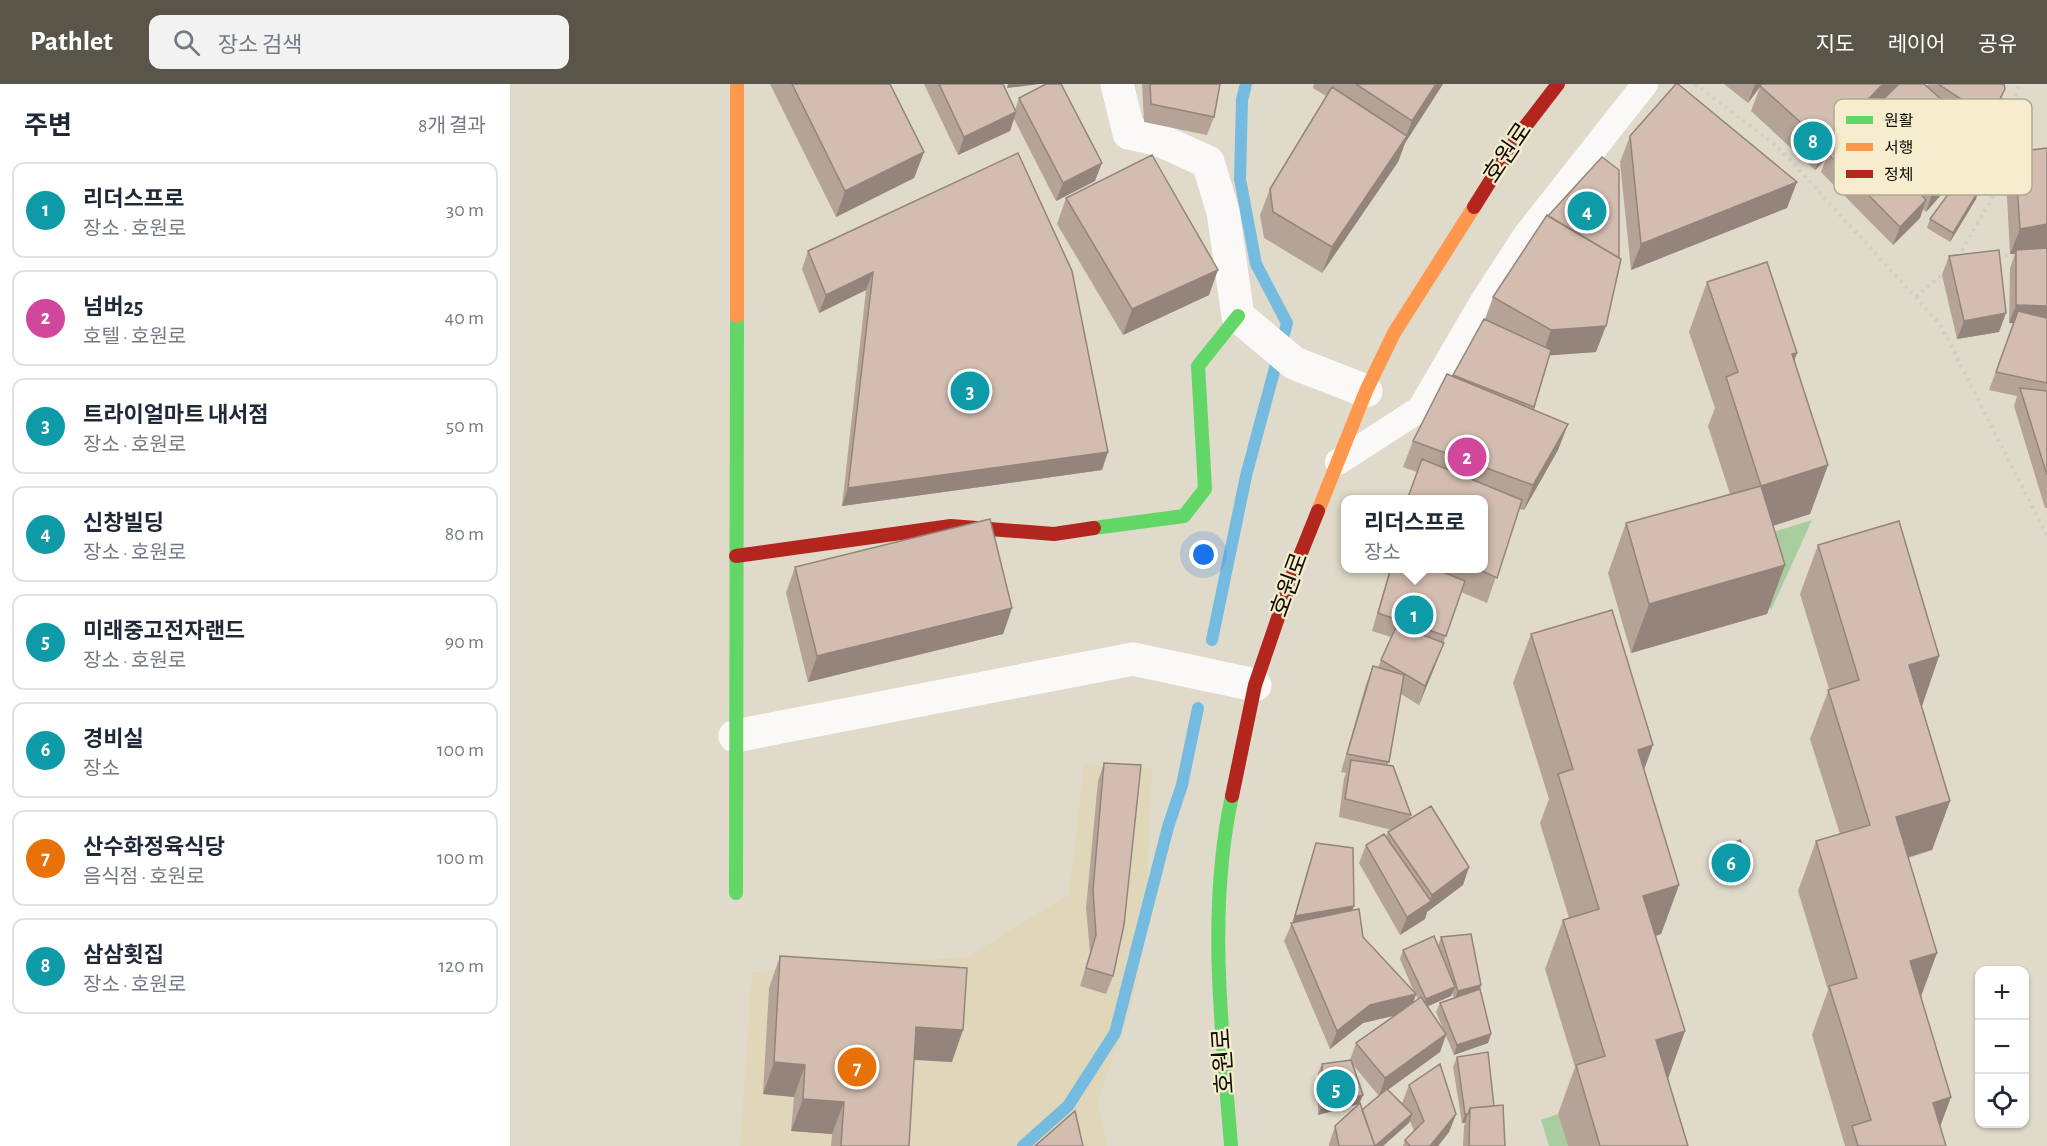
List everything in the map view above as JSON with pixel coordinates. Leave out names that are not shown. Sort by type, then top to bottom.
[{"type":"street","points":[[736,893],[737,84]]},
{"type":"street","points":[[1117,84],[1129,133],[1157,139],[1208,162],[1223,212],[1238,316],[1294,363],[1366,391]]},
{"type":"street","name":"호원로","points":[[1231,1146],[1217,966],[1222,842],[1256,685],[1295,568],[1366,391],[1394,333],[1521,132],[1558,84]]},
{"type":"street","points":[[736,556],[951,526],[1054,534],[1184,516],[1205,489],[1198,366],[1238,316]]},
{"type":"street","points":[[735,736],[1133,658],[1256,685]]},
{"type":"lane","points":[[1338,462],[1420,410],[1526,235],[1645,84]]},
{"type":"path","points":[[1695,84],[1777,146],[1940,324],[2047,536]]},
{"type":"path","points":[[2015,99],[2019,84]]},
{"type":"path","points":[[1955,263],[1993,195]]},
{"type":"path","points":[[1960,255],[1971,255]]},
{"type":"path","points":[[1993,255],[2025,255]]},
{"type":"path","points":[[1916,297],[1947,270]]},
{"type":"shaded area","points":[[1084,764],[1152,768],[1145,938],[1133,1001],[1098,1101],[1107,1146],[740,1146],[752,972],[967,957],[1069,894]]},
{"type":"green space","points":[[1812,520],[1771,610],[1750,539]]},
{"type":"green space","points":[[1558,1114],[1568,1146],[1549,1146],[1541,1120]]},
{"type":"building","points":[[792,84],[890,84],[924,152],[845,191]]},
{"type":"building","points":[[939,84],[1003,84],[1016,112],[964,137]]},
{"type":"building","points":[[1046,84],[1061,84],[1102,163],[1063,183],[1019,98]]},
{"type":"building","points":[[1150,84],[1220,84],[1214,117],[1151,104]]},
{"type":"building","points":[[1356,84],[1436,84],[1412,121]]},
{"type":"building","points":[[1676,84],[1797,182],[1641,244],[1630,136]]},
{"type":"building","points":[[1762,84],[1883,84],[1868,99],[1834,99],[1834,135],[1825,144],[1760,86]]},
{"type":"building","points":[[1899,84],[1924,84],[1941,99],[1883,99]]},
{"type":"building","points":[[1938,84],[2004,84],[2005,89],[2000,99],[1961,99]]},
{"type":"building","points":[[1332,87],[1407,136],[1332,247],[1273,212],[1270,189]]},
{"type":"building","points":[[1834,148],[1834,160],[1828,154]]},
{"type":"building","points":[[2047,148],[2047,224],[2020,229],[2018,195],[2032,195],[2032,150]]},
{"type":"building","points":[[1018,153],[1072,271],[1108,452],[848,488],[873,272],[826,295],[808,251]]},
{"type":"building","points":[[1152,155],[1218,270],[1132,309],[1066,198]]},
{"type":"building","points":[[1602,157],[1619,170],[1619,258],[1548,216]]},
{"type":"building","points":[[1868,195],[1922,195],[1926,200],[1900,227]]},
{"type":"building","points":[[1948,195],[1976,195],[1953,233],[1930,219]]},
{"type":"building","points":[[1547,215],[1621,259],[1606,326],[1551,330],[1493,297]]},
{"type":"building","points":[[2047,248],[2047,306],[2016,305],[2016,250]]},
{"type":"building","points":[[1999,250],[2006,313],[1964,321],[1949,256]]},
{"type":"building","points":[[1767,262],[1797,353],[1792,354],[1828,465],[1761,486],[1726,377],[1738,372],[1707,282]]},
{"type":"building","points":[[2018,311],[2047,318],[2047,383],[1996,372]]},
{"type":"building","points":[[1484,319],[1551,350],[1534,407],[1453,375]]},
{"type":"building","points":[[1447,374],[1568,424],[1533,485],[1413,441]]},
{"type":"building","points":[[2020,388],[2047,391],[2047,475]]},
{"type":"building","points":[[1422,459],[1522,500],[1497,578],[1486,573],[1488,495],[1409,495]]},
{"type":"building","points":[[1761,486],[1785,565],[1649,604],[1626,523]]},
{"type":"building","points":[[990,519],[1012,608],[817,656],[795,567]]},
{"type":"building","points":[[1899,521],[1939,656],[1909,665],[1950,801],[1896,817],[1937,953],[1910,961],[1951,1097],[1933,1103],[1946,1146],[1858,1146],[1852,1126],[1871,1120],[1829,986],[1857,978],[1816,841],[1870,825],[1828,690],[1859,680],[1818,545]]},
{"type":"building","points":[[1390,573],[1445,573],[1465,581],[1446,636],[1378,613]]},
{"type":"building","points":[[1612,610],[1653,745],[1638,750],[1679,885],[1643,896],[1685,1031],[1656,1040],[1688,1146],[1600,1146],[1576,1065],[1605,1056],[1563,920],[1599,909],[1558,774],[1573,769],[1531,634]]},
{"type":"building","points":[[1397,625],[1444,643],[1425,686],[1381,660]]},
{"type":"building","points":[[1373,666],[1404,675],[1389,762],[1347,754]]},
{"type":"building","points":[[1351,760],[1393,766],[1411,815],[1345,799]]},
{"type":"building","points":[[1104,763],[1141,765],[1124,925],[1113,976],[1086,968],[1096,935],[1093,890]]},
{"type":"building","points":[[1431,806],[1469,867],[1432,895],[1388,832]]},
{"type":"building","points":[[1384,834],[1431,901],[1407,917],[1366,845]]},
{"type":"building","points":[[1740,840],[1748,858],[1727,867],[1720,849]]},
{"type":"building","points":[[1316,843],[1353,848],[1354,906],[1295,916]]},
{"type":"building","points":[[1359,909],[1363,937],[1416,994],[1370,1005],[1337,1031],[1291,923]]},
{"type":"building","points":[[1471,934],[1481,985],[1458,991],[1441,937]]},
{"type":"building","points":[[1434,936],[1455,987],[1426,999],[1403,950]]},
{"type":"building","points":[[780,956],[967,968],[963,1030],[916,1027],[909,1146],[841,1146],[844,1102],[803,1099],[805,1065],[774,1062]]},
{"type":"building","points":[[1480,989],[1491,1034],[1457,1045],[1440,1003]]},
{"type":"building","points":[[1421,997],[1446,1034],[1385,1078],[1356,1043]]},
{"type":"building","points":[[1488,1052],[1494,1106],[1470,1108],[1468,1114],[1465,1114],[1457,1057]]},
{"type":"building","points":[[1351,1060],[1363,1095],[1322,1106],[1322,1064]]},
{"type":"building","points":[[1440,1064],[1456,1114],[1430,1146],[1410,1146],[1405,1140],[1424,1121],[1409,1085]]},
{"type":"building","points":[[1387,1089],[1412,1114],[1375,1146],[1362,1110]]},
{"type":"building","points":[[1360,1103],[1375,1146],[1339,1146],[1335,1126]]},
{"type":"building","points":[[1503,1105],[1505,1146],[1469,1146],[1470,1108]]},
{"type":"building","points":[[1075,1111],[1083,1146],[1035,1146]]},
{"type":"waterway","points":[[1212,640],[1246,476],[1287,323],[1256,264],[1240,179],[1242,100],[1246,84]]},
{"type":"waterway","points":[[1023,1146],[1068,1106],[1115,1033],[1168,827],[1182,785],[1198,708]]},
{"type":"traffic: fast","points":[[736,893],[737,316]]},
{"type":"traffic: fast","points":[[1094,528],[1184,516],[1205,489],[1198,366],[1238,316]]},
{"type":"traffic: fast","points":[[1231,1146],[1221,1014],[1218,926],[1224,839],[1232,796]]},
{"type":"traffic: slow","points":[[737,84],[737,316]]},
{"type":"traffic: slow","points":[[1318,511],[1366,391],[1394,333],[1474,207]]},
{"type":"traffic: jam","points":[[1474,207],[1521,132],[1558,84]]},
{"type":"traffic: jam","points":[[1232,796],[1255,685],[1295,568],[1318,511]]},
{"type":"traffic: jam","points":[[736,556],[951,526],[1054,534],[1094,528]]},
{"type":"place","name":"삼삼횟집","points":[[1813,141]]},
{"type":"place","name":"신창빌딩","points":[[1587,211]]},
{"type":"place","name":"트라이얼마트 내서점","points":[[970,391]]},
{"type":"place","name":"넘버25","points":[[1467,457]]},
{"type":"place","name":"리더스프로","points":[[1414,615]]},
{"type":"place","name":"경비실","points":[[1731,863]]},
{"type":"place","name":"산수화정육식당","points":[[857,1067]]},
{"type":"place","name":"미래중고전자랜드","points":[[1336,1089]]}]
